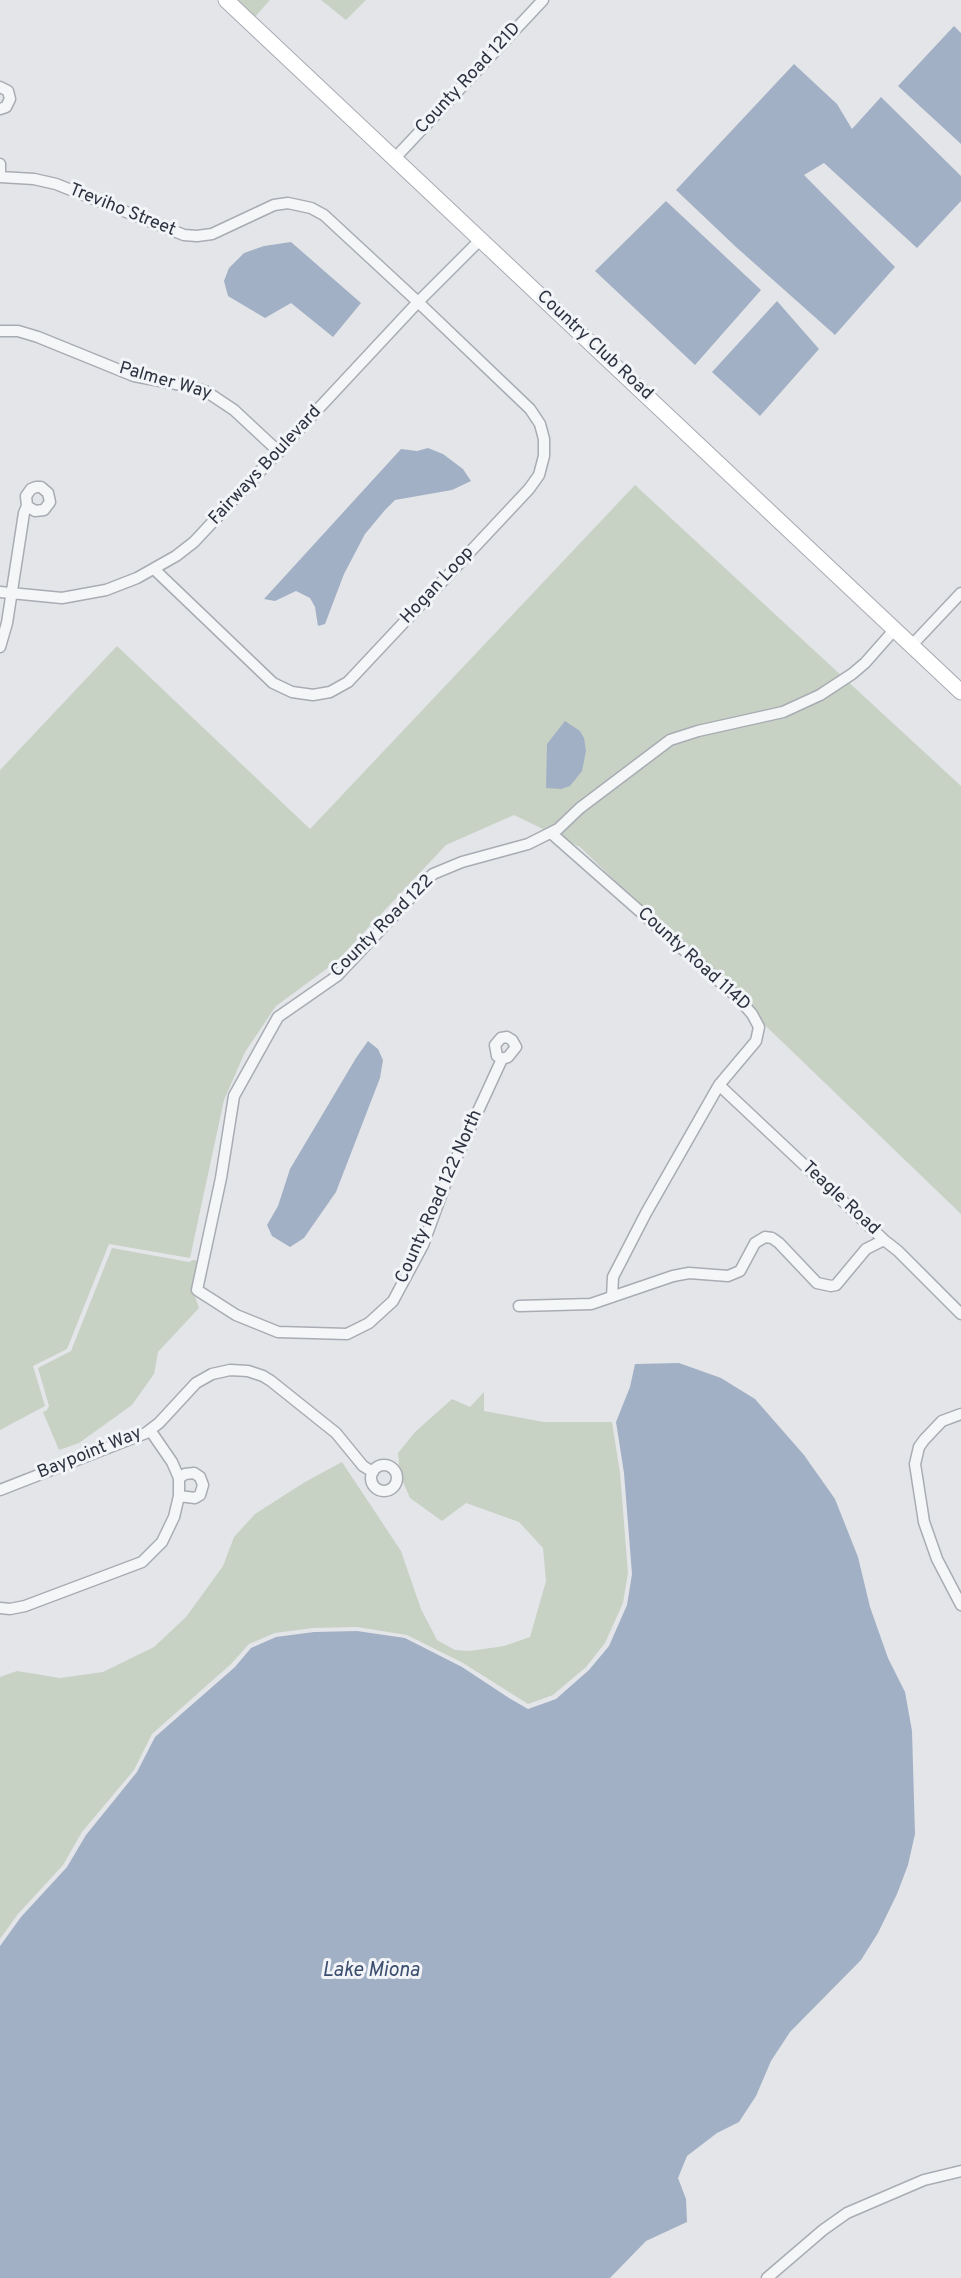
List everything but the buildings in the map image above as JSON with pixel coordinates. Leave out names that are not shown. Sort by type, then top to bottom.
[{"type":"street","name":"Country Club Road","points":[[226,0],[961,692]]},
{"type":"street","name":"County Road 121D","points":[[395,158],[543,0]]},
{"type":"street","points":[[0,87],[8,91],[10,99],[6,107],[0,109]]},
{"type":"street","name":"Treviho Street","points":[[0,164],[0,177],[34,178],[56,184],[171,232],[197,236],[224,229],[274,205],[301,204],[324,215],[418,302]]},
{"type":"street","name":"Fairways Boulevard","points":[[6,593],[62,598],[106,590],[154,569],[195,542],[418,302],[481,239]]},
{"type":"street","name":"Hogan Loop","points":[[154,569],[273,683],[292,692],[313,695],[330,692],[348,682],[529,489],[539,475],[544,456],[544,439],[540,424],[530,409],[418,302]]},
{"type":"street","name":"Palmer Way","points":[[0,331],[18,331],[28,334],[134,376],[207,392],[234,410],[279,452]]},
{"type":"street","points":[[0,647],[6,593],[27,506]]},
{"type":"street","points":[[912,645],[961,593]]},
{"type":"street","name":"County Road 122","points":[[197,1290],[221,1178],[234,1096],[278,1017],[337,976],[433,874],[462,862],[528,844],[551,833],[669,740],[698,731],[783,712],[820,695],[865,663],[895,629]]},
{"type":"street","name":"County Road 114D","points":[[551,833],[736,996],[752,1014],[759,1027],[756,1041],[719,1085],[689,1134],[613,1277],[612,1297]]},
{"type":"street","name":"County Road 122 North","points":[[197,1290],[236,1315],[278,1332],[347,1334],[369,1323],[393,1301],[423,1245],[449,1174],[502,1059]]},
{"type":"street","name":"Teagle Road","points":[[719,1085],[898,1251],[961,1314]]},
{"type":"street","points":[[519,1306],[591,1304],[681,1275],[703,1273],[728,1276],[737,1274],[755,1243],[765,1237],[772,1238],[779,1244],[817,1283],[831,1286],[836,1285],[866,1249],[884,1240]]},
{"type":"street","name":"Baypoint Way","points":[[0,1490],[150,1430],[196,1383],[212,1374],[230,1370],[248,1371],[263,1376],[336,1433],[363,1466],[373,1472]]},
{"type":"street","points":[[961,1414],[950,1416],[942,1421],[924,1440],[919,1447],[915,1464],[924,1522],[937,1559],[961,1605]]},
{"type":"street","points":[[0,1608],[25,1606],[142,1562],[162,1542],[174,1517],[179,1496],[179,1478],[172,1462],[150,1430]]},
{"type":"street","points":[[179,1478],[185,1474],[194,1473],[200,1477],[203,1485],[200,1495],[195,1498],[179,1496]]},
{"type":"street","points":[[767,2278],[823,2230],[847,2213],[924,2180],[961,2171]]},
{"type":"shaded area","points":[[233,0],[270,0],[253,19]]},
{"type":"shaded area","points":[[321,0],[366,0],[346,20]]},
{"type":"shaded area","points":[[635,485],[961,786],[961,1214],[580,847],[514,815],[446,845],[336,962],[276,1006],[245,1052],[224,1100],[190,1258],[109,1244],[67,1349],[33,1366],[45,1406],[0,1430],[0,770],[117,646],[310,829]]},
{"type":"shaded area","points":[[112,1248],[189,1262],[199,1261],[193,1291],[199,1308],[158,1352],[154,1374],[132,1405],[79,1443],[59,1450],[43,1412],[49,1406],[38,1368],[71,1351]]},
{"type":"shaded area","points":[[484,1392],[484,1411],[544,1422],[612,1422],[620,1473],[628,1573],[623,1603],[605,1643],[586,1667],[553,1695],[528,1704],[463,1663],[407,1635],[357,1627],[313,1628],[275,1633],[249,1644],[231,1664],[152,1734],[134,1770],[82,1832],[63,1865],[18,1914],[0,1939],[0,1677],[17,1671],[60,1678],[103,1672],[154,1647],[186,1617],[223,1566],[234,1537],[255,1514],[305,1482],[342,1462],[401,1551],[421,1609],[437,1640],[455,1650],[470,1651],[504,1646],[530,1637],[546,1581],[543,1548],[519,1522],[466,1503],[442,1521],[410,1498],[400,1475],[398,1453],[415,1432],[452,1399],[470,1407]]},
{"type":"water","points":[[954,26],[961,33],[961,144],[898,86]]},
{"type":"water","points":[[794,64],[837,104],[852,129],[881,97],[961,176],[961,201],[917,248],[824,163],[804,175],[895,267],[835,335],[676,190]]},
{"type":"water","points":[[666,201],[761,290],[695,365],[595,271]]},
{"type":"water","points":[[291,242],[361,303],[333,337],[291,303],[265,318],[228,296],[224,281],[229,268],[244,253],[264,246]]},
{"type":"water","points":[[777,301],[819,349],[760,416],[712,372]]},
{"type":"water","points":[[428,448],[443,454],[463,469],[471,481],[452,490],[395,500],[365,534],[344,574],[325,624],[318,626],[315,607],[310,598],[296,591],[275,601],[264,599],[401,449],[417,451]]},
{"type":"water","points":[[565,721],[580,731],[584,738],[586,751],[582,771],[570,786],[561,789],[546,788],[547,744]]},
{"type":"water","points":[[368,1041],[378,1049],[383,1060],[380,1078],[336,1192],[304,1238],[290,1247],[272,1236],[267,1225],[278,1206],[290,1169]]},
{"type":"water","name":"Lake Miona","points":[[679,1363],[721,1378],[755,1399],[804,1455],[835,1499],[858,1557],[870,1607],[888,1658],[905,1692],[912,1731],[915,1834],[908,1865],[897,1894],[878,1933],[861,1960],[790,2032],[771,2061],[756,2096],[739,2122],[717,2133],[687,2156],[678,2178],[686,2199],[687,2222],[646,2241],[610,2278],[0,2278],[0,1946],[21,1917],[67,1867],[86,1835],[137,1772],[155,1737],[235,1667],[251,1648],[276,1637],[314,1632],[357,1631],[405,1638],[462,1667],[528,1709],[556,1699],[589,1670],[609,1646],[627,1605],[632,1574],[624,1473],[616,1422],[630,1387],[635,1364]]}]
